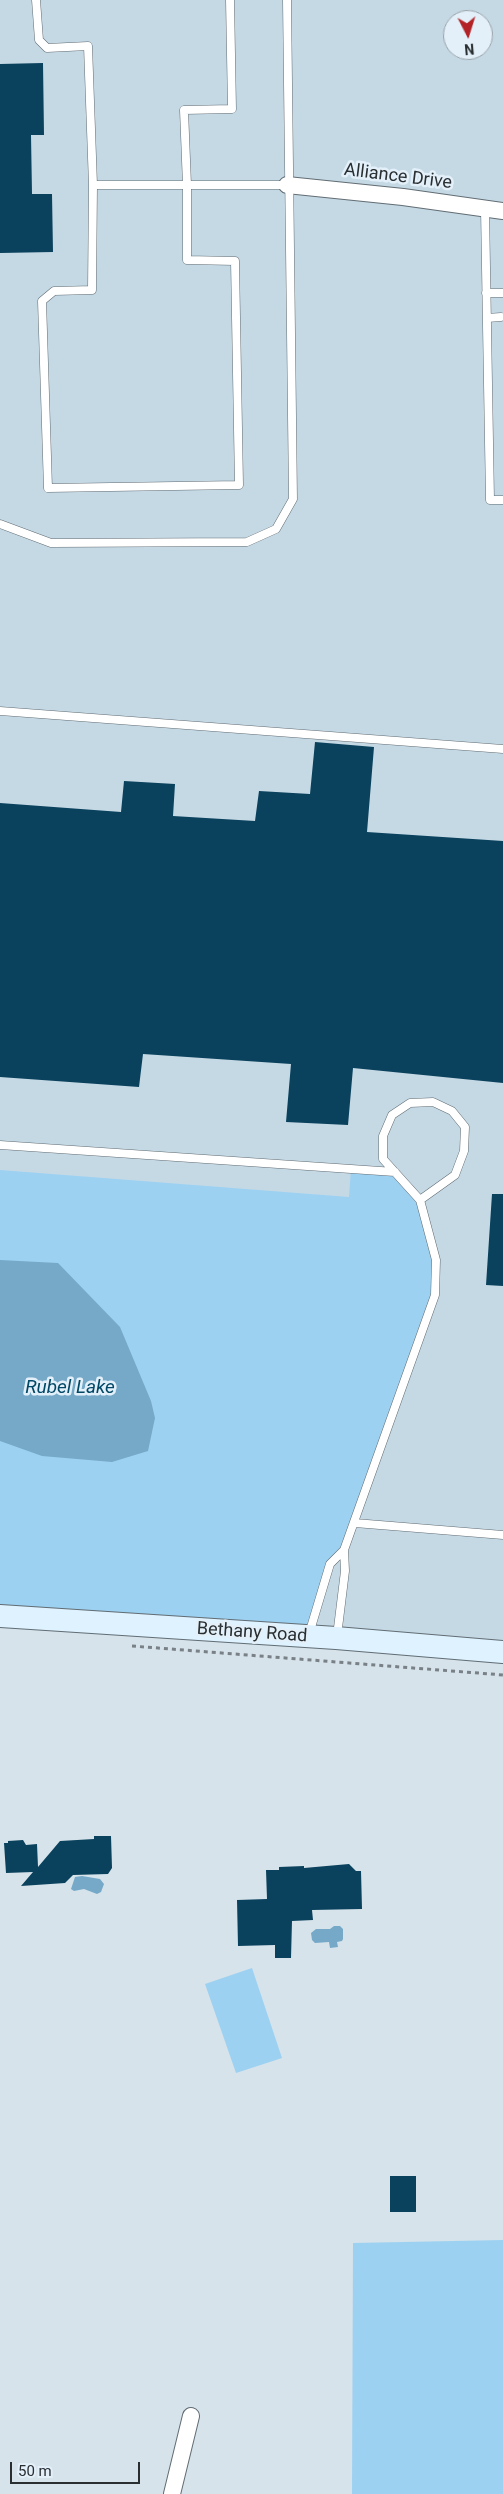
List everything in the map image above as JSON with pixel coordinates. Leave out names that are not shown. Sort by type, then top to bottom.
[{"type":"main road","name":"Bethany Road","points":[[0,1616],[336,1638],[503,1652]]},
{"type":"street","name":"Alliance Drive","points":[[287,184],[503,211]]},
{"type":"street","points":[[172,2494],[191,2416]]},
{"type":"lane","points":[[36,0],[38,40],[47,48],[88,46],[92,185],[92,290],[54,291],[42,301],[48,488],[239,485],[235,261],[187,260],[184,110],[232,109],[230,0]]},
{"type":"lane","points":[[0,524],[51,543],[247,542],[276,529],[293,499],[292,284],[287,184],[287,0]]},
{"type":"lane","points":[[92,185],[287,184]]},
{"type":"lane","points":[[485,209],[490,500],[503,500]]},
{"type":"lane","points":[[486,293],[503,293]]},
{"type":"lane","points":[[487,318],[501,318]]},
{"type":"lane","points":[[0,711],[503,749]]},
{"type":"lane","points":[[308,1637],[330,1564],[344,1550],[355,1523],[435,1295],[436,1260],[420,1200],[384,1159],[383,1136],[392,1115],[410,1103],[433,1102],[452,1111],[465,1127],[464,1151],[455,1175],[420,1200]]},
{"type":"lane","points":[[0,1145],[395,1172]]},
{"type":"lane","points":[[355,1523],[503,1535]]},
{"type":"lane","points":[[336,1638],[345,1571],[344,1550]]},
{"type":"path","points":[[127,1646],[503,1675]]},
{"type":"shaded area","points":[[0,0],[503,0],[503,1652],[0,1615]]},
{"type":"shaded area","points":[[351,1169],[395,1172],[420,1200],[436,1260],[435,1295],[344,1550],[330,1564],[308,1637],[0,1616],[0,1170],[349,1197]]},
{"type":"shaded area","points":[[252,1968],[282,2058],[236,2073],[205,1984]]},
{"type":"shaded area","points":[[503,2240],[503,2494],[352,2494],[353,2243]]},
{"type":"water","name":"Rubel Lake","points":[[0,1260],[58,1263],[120,1327],[151,1401],[155,1418],[148,1451],[112,1462],[42,1456],[0,1441]]},
{"type":"water","points":[[82,1876],[100,1879],[104,1884],[101,1892],[97,1894],[84,1889],[74,1891],[71,1889],[75,1877]]},
{"type":"water","points":[[334,1926],[340,1926],[343,1929],[343,1939],[337,1942],[338,1947],[330,1948],[329,1942],[315,1943],[312,1940],[311,1933],[316,1929],[330,1929]]},
{"type":"building","points":[[43,63],[44,135],[31,135],[32,194],[52,194],[53,252],[0,253],[0,64]]},
{"type":"building","points":[[315,742],[374,747],[367,832],[503,841],[503,1083],[353,1068],[348,1125],[286,1122],[291,1064],[143,1054],[139,1087],[0,1077],[0,803],[121,812],[124,781],[175,784],[173,816],[255,821],[259,791],[310,794]]},
{"type":"building","points":[[492,1194],[503,1194],[503,1286],[486,1285]]},
{"type":"building","points":[[94,1836],[111,1836],[112,1868],[108,1874],[73,1875],[65,1883],[21,1886],[33,1872],[6,1873],[4,1843],[8,1843],[8,1841],[23,1840],[26,1845],[37,1844],[38,1867],[60,1841],[94,1839]]},
{"type":"building","points":[[349,1864],[356,1871],[361,1871],[362,1909],[312,1910],[313,1920],[292,1921],[291,1958],[275,1958],[275,1945],[238,1946],[237,1900],[267,1899],[266,1870],[279,1870],[279,1867],[304,1866],[304,1868]]},
{"type":"building","points":[[390,2176],[416,2176],[416,2212],[390,2212]]}]
